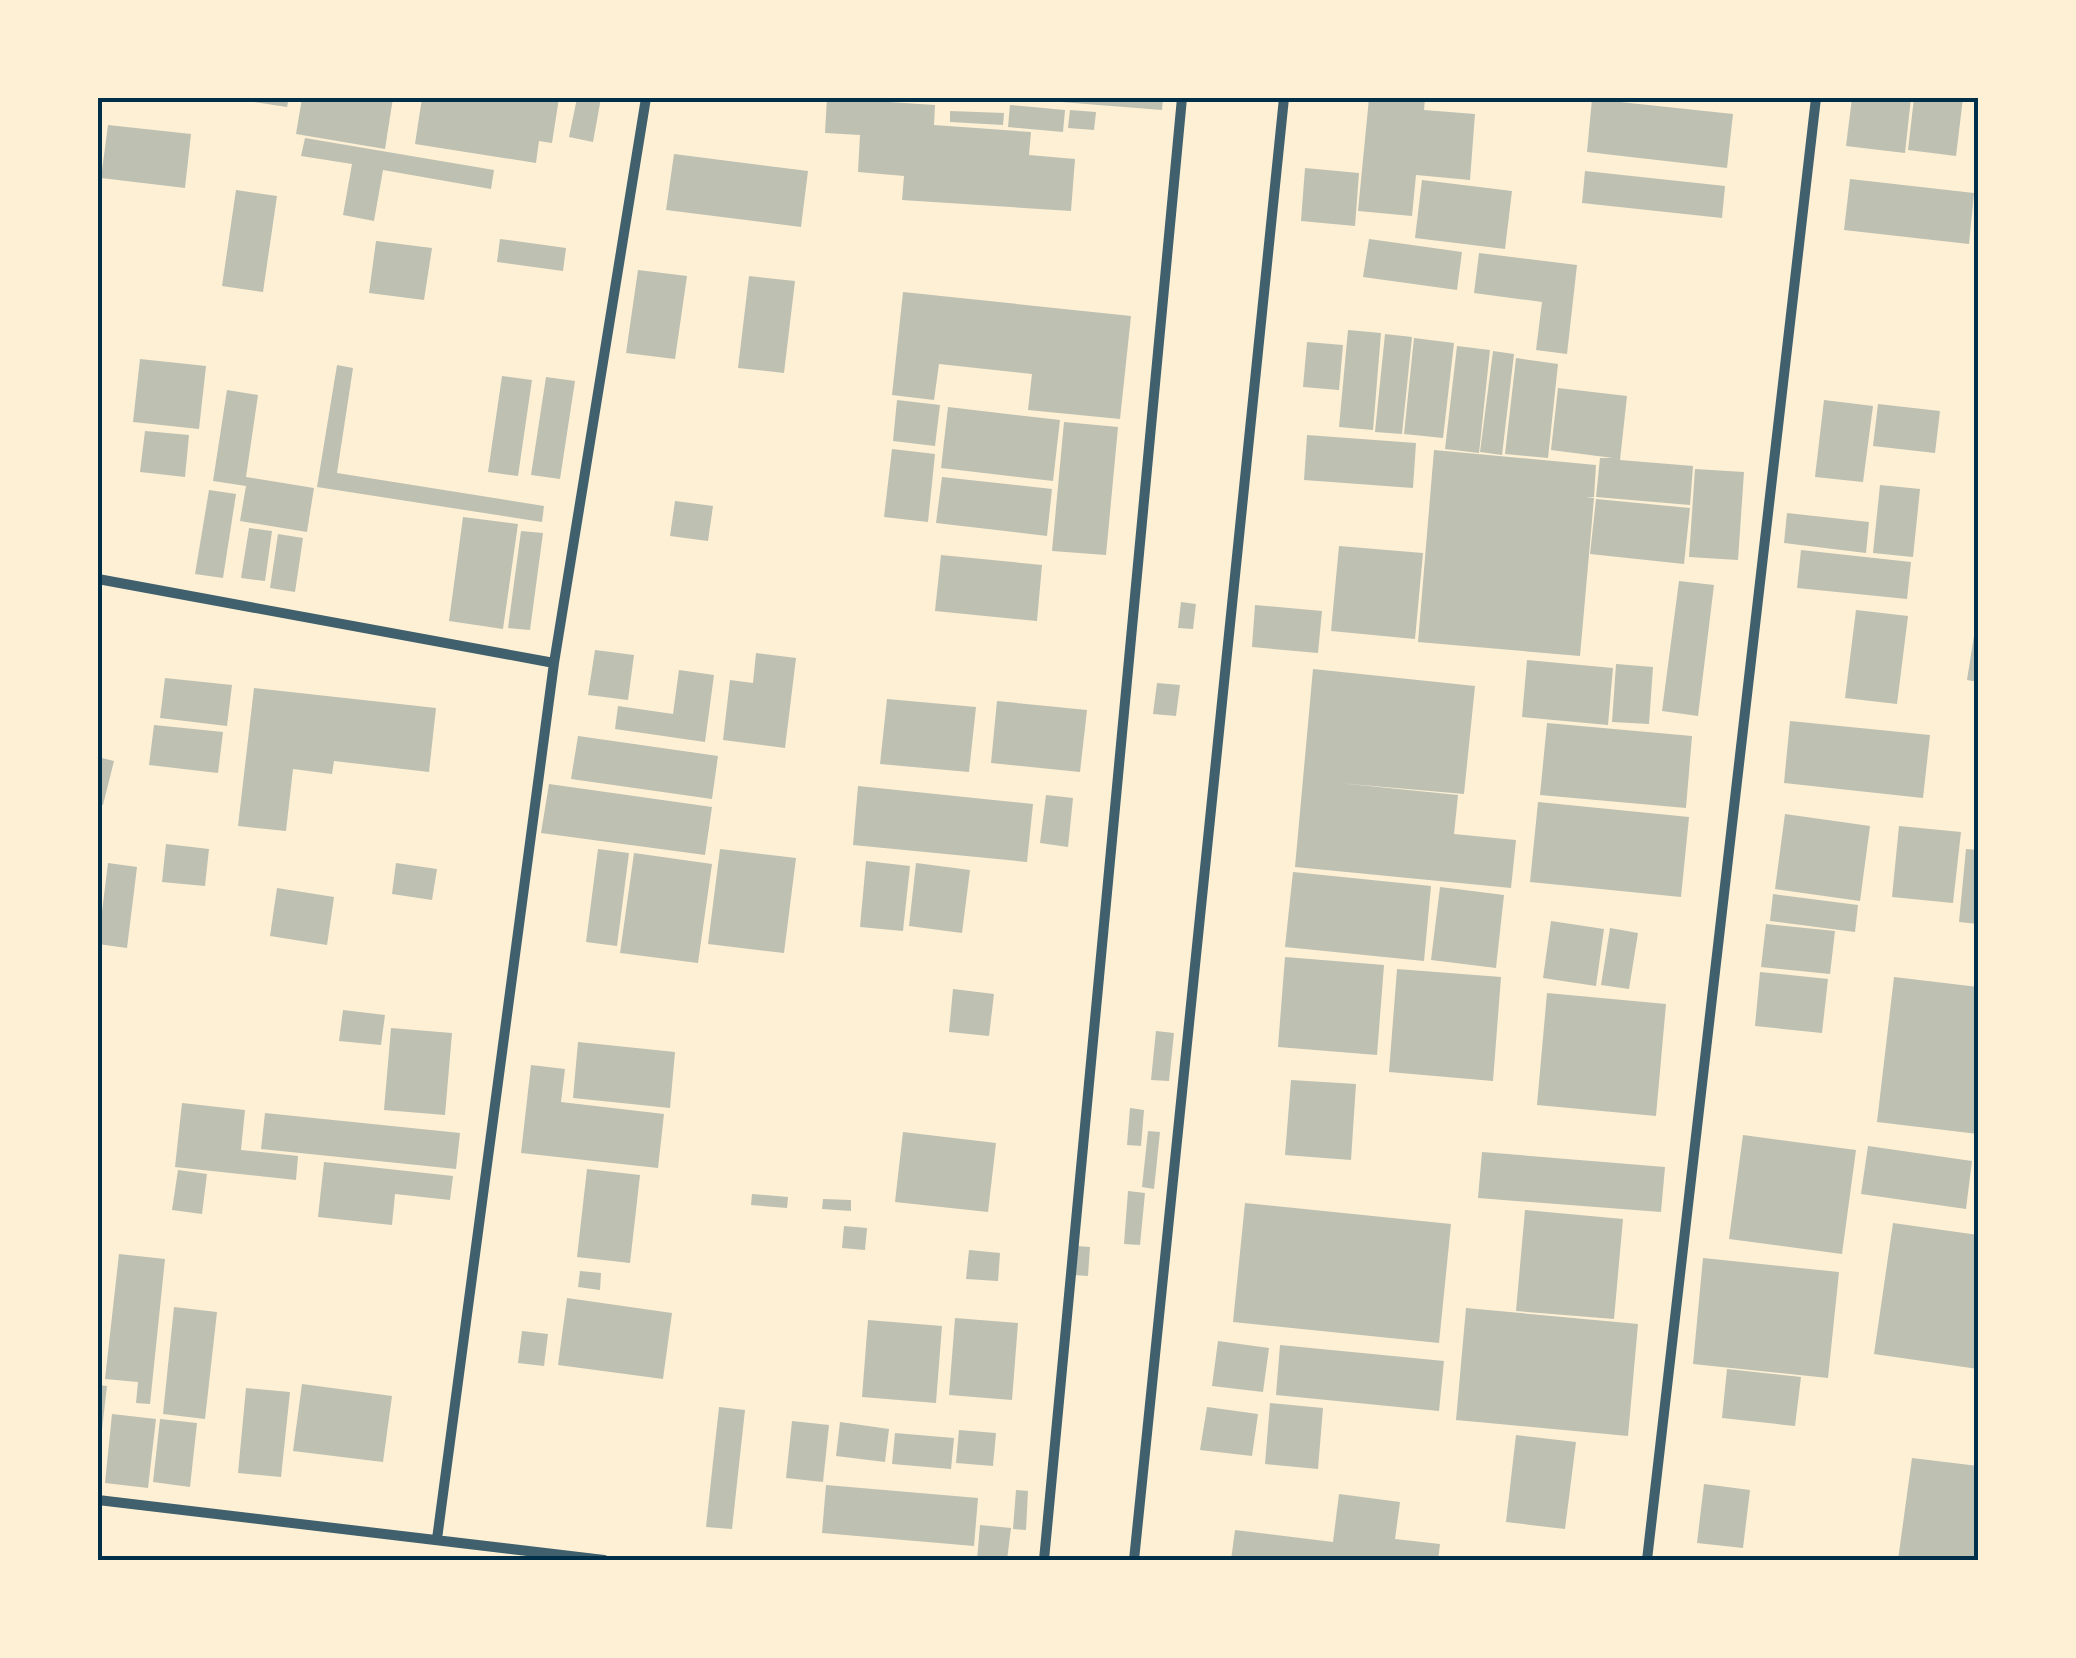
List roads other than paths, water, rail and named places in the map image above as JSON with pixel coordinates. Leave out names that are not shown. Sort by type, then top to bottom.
[{"type":"street","points":[[437,1539],[554,663],[646,98]]},
{"type":"street","points":[[1044,1560],[1182,98]]},
{"type":"street","points":[[1134,1560],[1284,98]]},
{"type":"street","points":[[1647,1560],[1816,98]]},
{"type":"street","points":[[98,579],[554,663]]},
{"type":"street","points":[[98,1500],[604,1560]]}]
